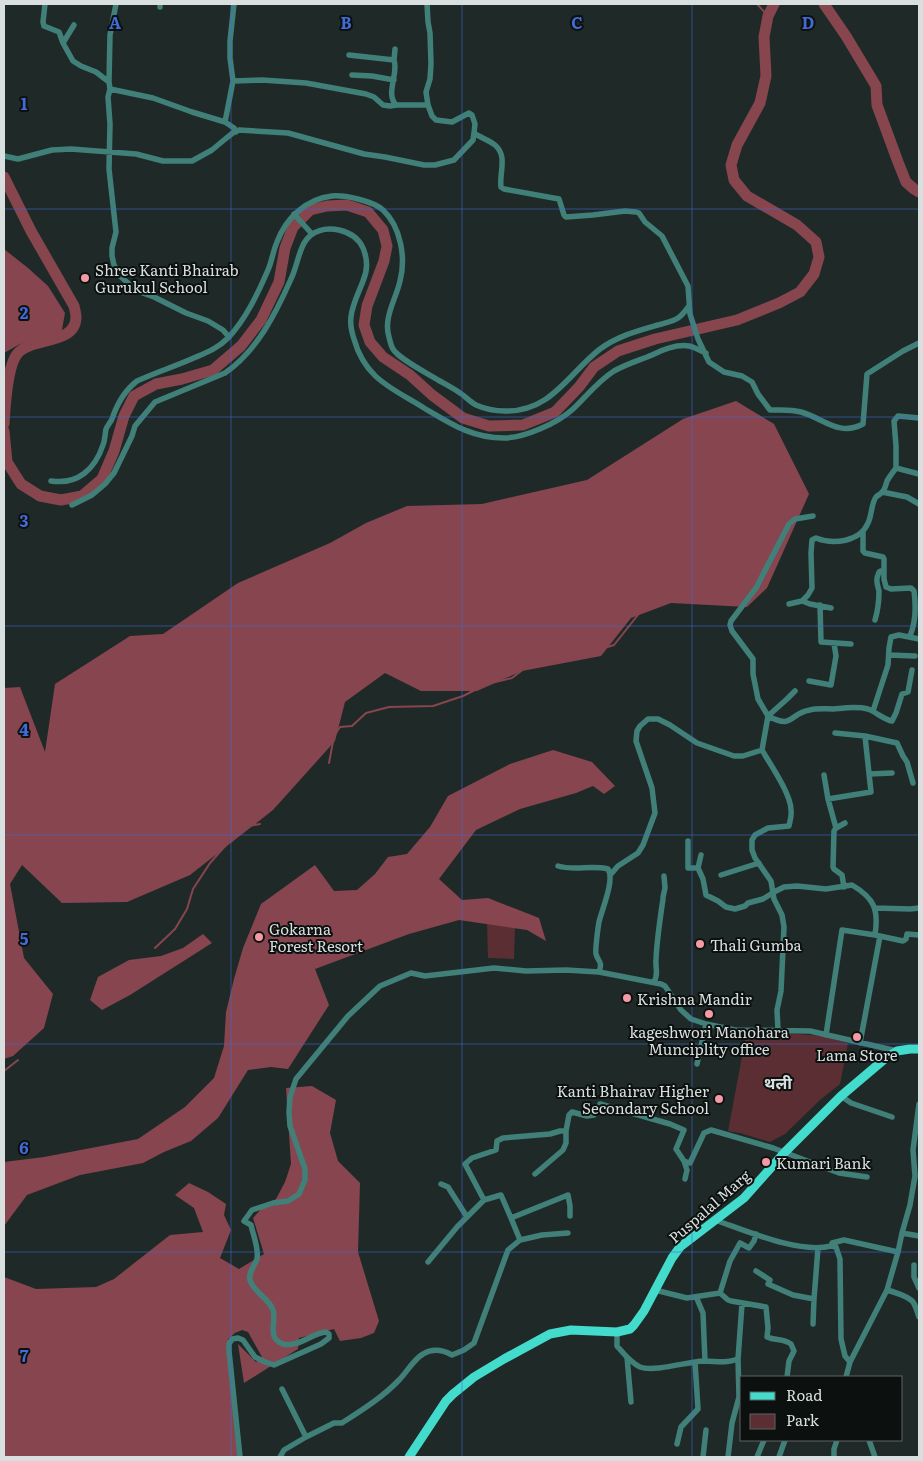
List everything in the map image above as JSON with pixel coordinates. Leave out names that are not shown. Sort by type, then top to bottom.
[{"type":"main road","points":[[897,1051],[919,1049]]},
{"type":"main road","name":"Puspalal Marg","points":[[618,1332],[634,1326],[680,1247],[744,1198],[785,1152],[841,1096],[887,1057],[897,1051]]},
{"type":"main road","points":[[410,1457],[446,1401],[474,1377],[550,1334],[560,1331],[586,1330],[618,1332]]},
{"type":"street","points":[[45,4],[44,26],[59,32],[63,44],[73,61],[96,72],[109,86],[225,122],[234,128],[236,132]]},
{"type":"street","points":[[116,4],[110,35],[108,97],[110,124],[109,168],[116,232],[112,248],[114,265],[120,276],[137,291],[154,297],[186,314],[208,321],[223,330],[229,337]]},
{"type":"street","points":[[225,122],[232,81],[230,42],[234,4]]},
{"type":"street","points":[[4,156],[18,159],[62,149],[136,154],[162,161],[192,160],[212,150],[239,130],[288,133],[364,154],[424,165],[435,165],[454,160],[473,140],[475,124],[472,115],[469,113],[452,122],[436,120],[432,116],[426,92],[430,79],[431,64],[427,4]]},
{"type":"street","points":[[63,44],[74,26]]},
{"type":"street","points":[[395,49],[394,60],[396,67],[392,96],[396,105]]},
{"type":"street","points":[[349,55],[394,60]]},
{"type":"street","points":[[352,75],[394,80]]},
{"type":"street","points":[[232,81],[274,80],[327,86],[366,94],[382,105],[428,105]]},
{"type":"street","points":[[474,133],[498,147],[503,166],[500,182],[501,187],[504,189],[559,199],[566,217],[625,210],[639,213],[645,222],[662,236],[688,286],[690,314],[709,362],[724,372],[742,376],[752,382],[770,410],[802,412],[834,426],[846,429],[856,428],[863,424],[867,374],[919,343]]},
{"type":"street","points":[[51,481],[61,483],[71,480],[81,476],[94,464],[102,447],[106,428],[119,401],[137,380],[217,348],[229,337],[249,308],[269,268],[277,242],[289,219],[309,203],[322,198],[334,196],[363,200],[383,210],[393,224],[401,241],[403,260],[401,280],[388,318],[388,335],[394,350],[410,363],[458,392],[477,406],[494,410],[521,410],[548,399],[587,360],[610,343],[624,335],[668,323],[678,318],[689,306]]},
{"type":"street","points":[[294,214],[311,233]]},
{"type":"street","points":[[72,504],[92,495],[114,473],[135,426],[155,402],[225,373],[245,356],[270,322],[291,279],[302,247],[311,233],[325,230],[346,232],[358,241],[364,250],[367,262],[366,273],[351,317],[357,352],[366,367],[402,396],[461,430],[503,438],[514,438],[530,433],[571,411],[592,389],[614,371],[675,347],[688,346],[706,353]]},
{"type":"street","points":[[789,604],[802,601],[812,588],[812,540],[816,538],[840,541],[855,537],[863,532],[871,515],[875,499],[882,492],[896,468],[894,421],[898,416],[919,418]]},
{"type":"street","points":[[896,468],[919,474]]},
{"type":"street","points":[[882,492],[907,497],[919,504]]},
{"type":"street","points":[[813,516],[795,519],[789,524],[756,588],[730,621],[732,631],[754,659],[753,674],[758,700],[768,716],[778,721],[787,722],[808,710],[858,707],[873,711],[890,721],[894,720],[902,694],[908,692],[912,670]]},
{"type":"street","points":[[863,532],[863,551],[883,557],[884,559],[886,587],[911,588],[914,591],[916,602],[914,624],[910,636]]},
{"type":"street","points":[[875,620],[879,600],[878,574],[884,570]]},
{"type":"street","points":[[802,601],[831,608]]},
{"type":"street","points":[[820,605],[821,642],[851,644]]},
{"type":"street","points":[[873,711],[888,665],[891,637],[899,635],[919,639]]},
{"type":"street","points":[[809,681],[831,685],[836,656],[834,643]]},
{"type":"street","points":[[889,655],[915,656]]},
{"type":"street","points":[[778,1030],[777,1010],[784,927],[782,915],[774,899],[771,881],[752,850],[752,840],[755,835],[768,828],[789,826],[792,810],[781,784],[762,750],[768,716],[795,691]]},
{"type":"street","points":[[599,972],[600,961],[595,953],[599,924],[610,886],[611,874],[618,866],[638,853],[644,845],[655,813],[652,788],[636,741],[640,726],[648,719],[658,719],[697,743],[734,756],[743,756],[762,750]]},
{"type":"street","points":[[835,733],[864,736],[897,743],[908,762],[913,783]]},
{"type":"street","points":[[828,799],[871,792],[864,736]]},
{"type":"street","points":[[869,774],[892,773]]},
{"type":"street","points":[[824,775],[836,828],[834,831],[834,869],[842,875],[844,887]]},
{"type":"street","points":[[836,828],[845,823]]},
{"type":"street","points":[[688,841],[688,868],[698,868]]},
{"type":"street","points":[[701,855],[698,868],[703,879],[706,895],[718,900],[726,907],[735,909],[784,888],[796,886],[826,889],[852,885],[871,901],[877,918],[877,936],[860,1044]]},
{"type":"street","points":[[721,875],[759,863]]},
{"type":"street","points":[[558,866],[564,868],[599,867],[608,869],[611,874]]},
{"type":"street","points":[[654,982],[657,978],[656,959],[658,931],[665,888],[664,876]]},
{"type":"street","points":[[875,908],[919,908]]},
{"type":"street","points":[[826,1034],[842,930],[903,941],[906,939],[907,934],[919,935]]},
{"type":"street","points":[[240,1457],[229,1351],[232,1340],[238,1338],[243,1340],[255,1357],[264,1362],[274,1364],[321,1344],[329,1338],[329,1334],[321,1332],[304,1341],[293,1344],[284,1344],[278,1341],[273,1331],[273,1308],[253,1286],[250,1279],[252,1268],[257,1260],[257,1251],[251,1225],[244,1221],[252,1210],[273,1203],[288,1201],[299,1194],[304,1180],[305,1169],[290,1126],[288,1112],[290,1097],[296,1079],[348,1016],[380,986],[411,973],[425,976],[494,968],[526,971],[566,970],[599,972],[654,982],[665,986],[681,1010],[691,1019],[706,1024],[735,1030],[810,1031],[897,1051]]},
{"type":"street","points":[[697,1064],[706,1024]]},
{"type":"street","points":[[841,1096],[851,1103],[892,1117]]},
{"type":"street","points":[[535,1174],[563,1150],[566,1143],[569,1115],[572,1112],[587,1116],[594,1115],[600,1104],[670,1124],[684,1130],[676,1149],[684,1161],[685,1179]]},
{"type":"street","points":[[846,1376],[850,1362],[887,1290],[898,1252],[916,1176],[913,1144],[919,1104]]},
{"type":"street","points":[[684,1161],[690,1163],[704,1133],[712,1130],[785,1152],[839,1173],[867,1177]]},
{"type":"street","points":[[484,1200],[465,1164],[472,1158],[496,1150],[497,1141],[503,1138],[566,1131]]},
{"type":"street","points":[[441,1184],[448,1187],[467,1217]]},
{"type":"street","points":[[428,1262],[484,1200],[501,1195],[520,1240]]},
{"type":"street","points":[[511,1218],[568,1195],[570,1216]]},
{"type":"street","points":[[715,1220],[788,1245],[818,1248],[836,1247],[840,1260],[842,1338],[845,1356],[850,1362]]},
{"type":"street","points":[[902,1233],[919,1236]]},
{"type":"street","points":[[280,1457],[284,1450],[334,1423],[342,1423],[382,1396],[422,1354],[432,1350],[443,1350],[452,1355],[474,1343],[508,1250],[520,1240],[542,1235],[568,1234]]},
{"type":"street","points":[[720,1293],[730,1261],[740,1242],[749,1248],[756,1234]]},
{"type":"street","points":[[831,1246],[832,1242],[844,1240],[898,1252]]},
{"type":"street","points":[[813,1324],[818,1248]]},
{"type":"street","points":[[914,1265],[914,1277],[919,1288]]},
{"type":"street","points":[[756,1271],[770,1280],[768,1284],[793,1295],[814,1298]]},
{"type":"street","points":[[655,1290],[687,1298],[720,1293],[728,1300],[766,1307],[767,1337],[786,1340],[792,1344],[794,1352],[789,1361],[787,1376]]},
{"type":"street","points":[[887,1290],[912,1300],[919,1317]]},
{"type":"street","points":[[697,1299],[703,1313],[705,1361]]},
{"type":"street","points":[[728,1457],[732,1423],[740,1390],[738,1359],[742,1304]]},
{"type":"street","points":[[618,1332],[617,1346],[627,1357],[641,1367],[655,1368],[705,1361],[716,1363],[738,1359]]},
{"type":"street","points":[[627,1357],[631,1402]]},
{"type":"street","points":[[677,1444],[680,1427],[698,1409],[695,1362]]},
{"type":"street","points":[[282,1389],[306,1437]]},
{"type":"street","points":[[703,1457],[706,1430]]},
{"type":"street","points":[[757,1457],[764,1441]]},
{"type":"street","points":[[779,1457],[785,1441]]},
{"type":"street","points":[[834,1457],[836,1441]]},
{"type":"street","points":[[869,1441],[875,1457]]},
{"type":"green space","points":[[487,921],[515,927],[514,959],[488,958]]},
{"type":"green space","points":[[747,1030],[823,1036],[848,1043],[840,1084],[820,1100],[785,1134],[770,1142],[728,1131]]},
{"type":"shaded area","points":[[4,249],[48,286],[65,313],[61,335],[20,344],[4,353]]},
{"type":"shaded area","points":[[736,401],[774,424],[809,494],[767,588],[747,607],[671,603],[631,618],[601,656],[522,671],[477,691],[421,691],[385,673],[345,702],[335,741],[273,810],[190,875],[127,902],[62,903],[22,865],[10,884],[24,958],[53,994],[44,1028],[13,1056],[4,1059],[4,688],[20,687],[45,752],[55,684],[130,636],[163,634],[238,583],[330,543],[366,523],[407,506],[482,504],[587,480],[683,419]]},
{"type":"shaded area","points":[[553,750],[592,762],[615,786],[604,794],[593,786],[576,793],[520,809],[476,830],[439,879],[462,900],[488,898],[539,918],[546,941],[527,930],[459,920],[409,934],[315,969],[329,1005],[288,1069],[271,1067],[248,1070],[218,1118],[191,1141],[143,1163],[80,1175],[27,1195],[4,1226],[4,1162],[44,1157],[138,1139],[185,1107],[214,1078],[224,1046],[226,1012],[234,979],[243,948],[261,904],[315,865],[334,891],[357,890],[375,874],[388,857],[407,854],[430,827],[448,796],[510,764]]},
{"type":"shaded area","points":[[203,934],[212,943],[130,995],[102,1010],[90,1000],[98,977],[129,960],[161,956],[183,948]]},
{"type":"shaded area","points":[[312,1086],[336,1100],[330,1133],[338,1161],[360,1183],[358,1252],[379,1321],[374,1333],[361,1338],[340,1341],[334,1329],[299,1338],[298,1349],[244,1383],[238,1344],[256,1362],[262,1357],[248,1332],[242,1330],[228,1339],[232,1389],[242,1457],[4,1457],[4,1277],[36,1289],[96,1287],[114,1279],[170,1235],[203,1232],[194,1208],[175,1195],[189,1183],[208,1192],[226,1204],[224,1215],[231,1230],[220,1258],[239,1269],[264,1254],[253,1218],[262,1208],[276,1199],[285,1182],[291,1164],[286,1088]]},
{"type":"waterway","points":[[757,4],[768,16]]},
{"type":"waterway","points":[[4,431],[7,462],[21,484],[40,496],[61,500],[82,496],[102,479],[114,451],[124,416],[134,396],[156,384],[213,370],[241,346],[261,320],[279,282],[285,248],[293,227],[310,210],[327,206],[347,205],[368,212],[383,230],[387,246],[384,261],[367,306],[364,325],[370,342],[383,357],[410,375],[432,395],[463,418],[489,426],[523,425],[555,412],[579,387],[594,367],[618,351],[655,339],[737,320],[779,303],[800,292],[814,274],[819,257],[816,242],[797,225],[747,196],[734,180],[731,165],[737,145],[760,103],[766,76],[764,37],[768,16],[774,4]]},
{"type":"waterway","points":[[824,4],[876,86],[877,105],[906,182],[919,192]]},
{"type":"waterway","points":[[4,177],[31,231],[74,306],[76,317],[74,326],[69,332],[52,340],[25,348],[18,353],[14,359],[9,376],[4,424]]},
{"type":"waterway","points":[[329,763],[334,736],[340,727],[352,726],[366,713],[389,707],[433,706],[463,696],[487,684],[512,678],[533,662],[561,661],[614,645],[649,601],[672,593]]},
{"type":"waterway","points":[[155,948],[175,929],[187,909],[193,889],[210,863],[242,827],[260,824]]},
{"type":"waterway","points":[[4,1071],[18,1060]]},
{"type":"place","name":"Shree Kanti Bhairab Gurukul School","points":[[85,278]]},
{"type":"place","name":"Gokarna Forest Resort","points":[[259,937]]},
{"type":"place","name":"Thali Gumba","points":[[700,944]]},
{"type":"place","name":"Krishna Mandir","points":[[627,998]]},
{"type":"place","name":"kageshwori Manohara Munciplity office","points":[[709,1014]]},
{"type":"place","name":"Lama Store","points":[[857,1037]]},
{"type":"place","name":"Kanti Bhairav Higher Secondary School","points":[[719,1099]]},
{"type":"place","name":"Kumari Bank","points":[[766,1162]]},
{"type":"district","name":"थली","points":[[778,1082]]}]
